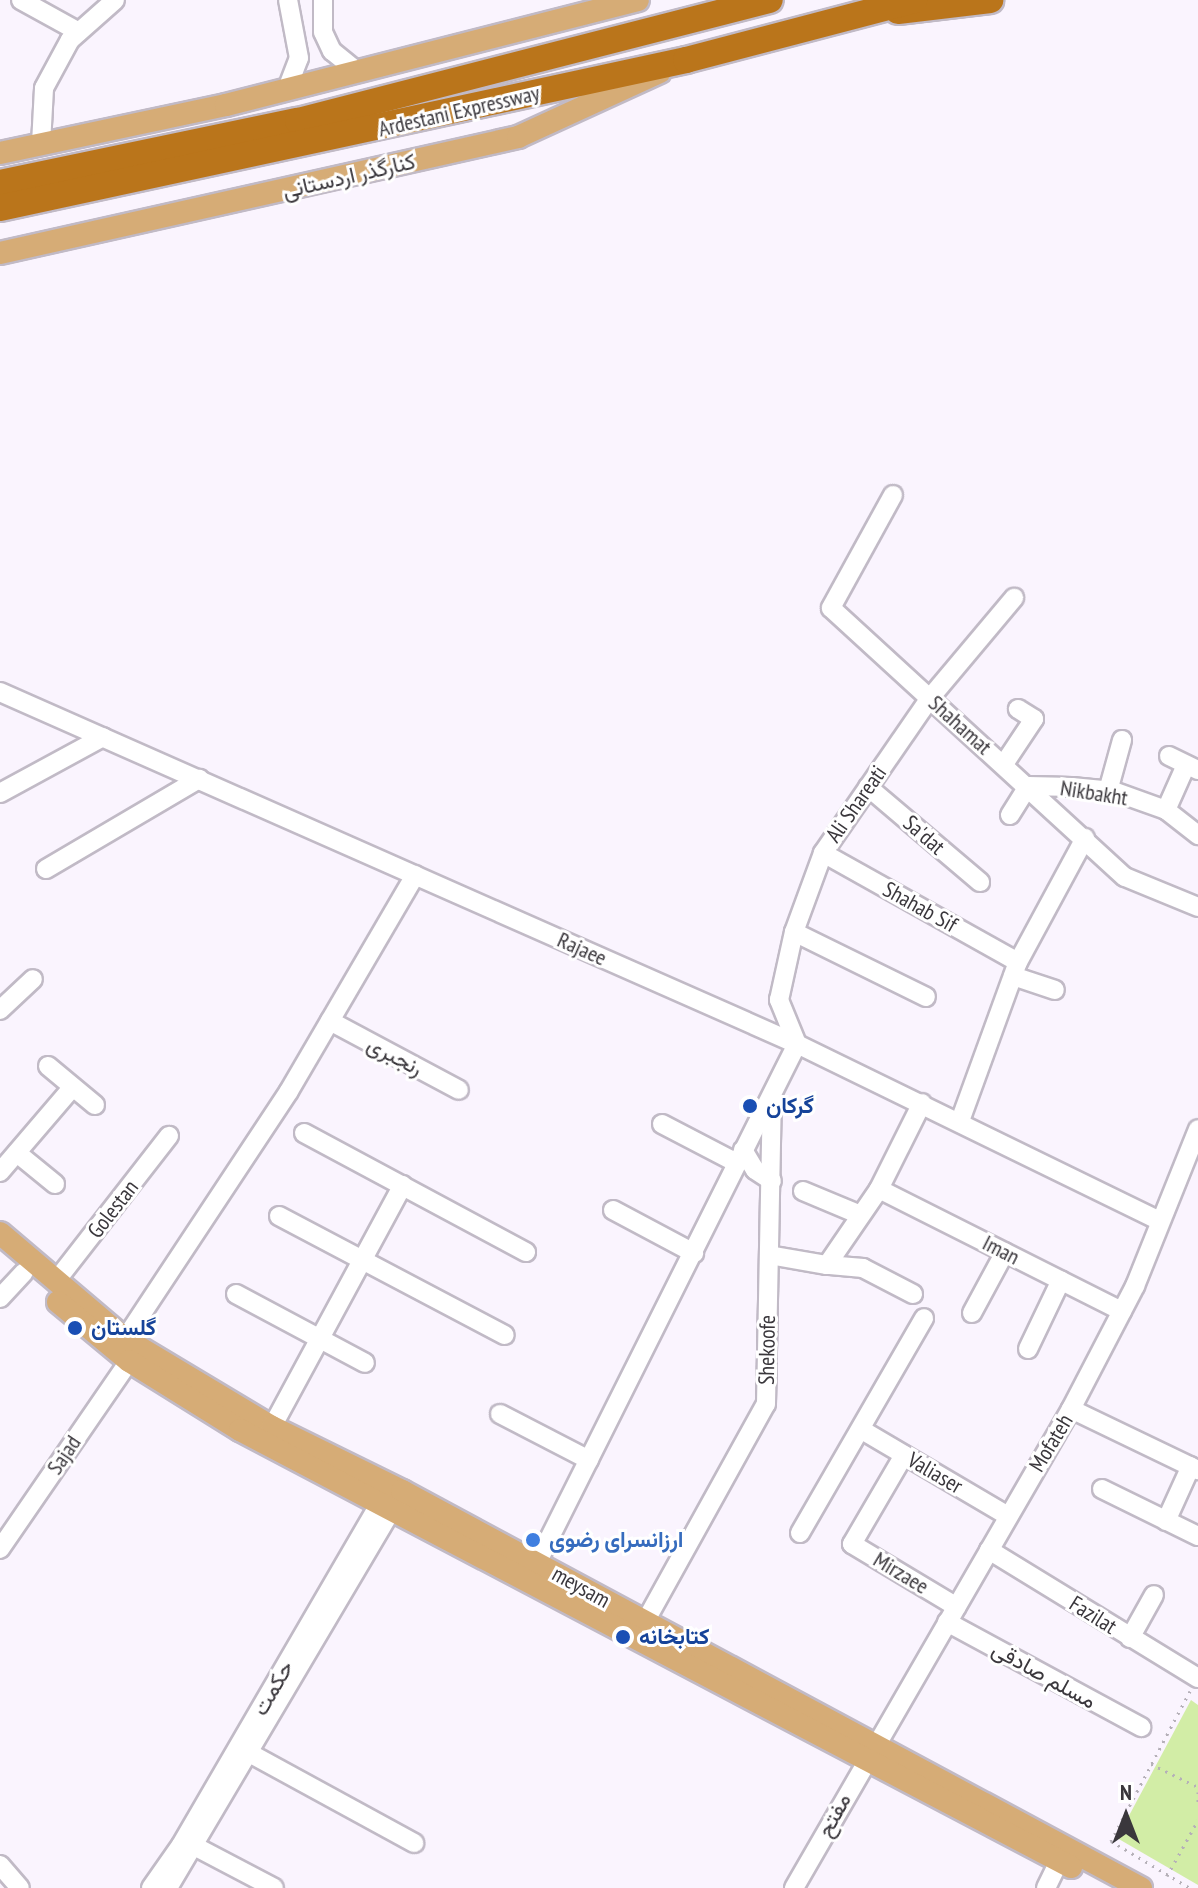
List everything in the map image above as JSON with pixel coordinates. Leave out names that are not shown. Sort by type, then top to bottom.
[{"type":"highway","name":"Ardestani Expressway","points":[[0,183],[298,121],[770,0]]},
{"type":"highway","name":"Ardestani Expressway","points":[[0,208],[686,60],[914,0]]},
{"type":"highway","points":[[859,16],[990,0]]},
{"type":"main road","points":[[0,153],[358,72],[638,0]]},
{"type":"main road","name":"کنارگذر اردستانی","points":[[0,253],[136,227],[518,137],[686,60]]},
{"type":"main road","name":"meysam","points":[[0,1233],[56,1281],[127,1350],[396,1488],[645,1622],[1110,1888]]},
{"type":"main road","name":"meysam","points":[[0,1252],[127,1350],[240,1430],[385,1510],[871,1750],[1141,1888]]},
{"type":"street","points":[[21,0],[79,32]]},
{"type":"street","points":[[41,144],[44,88],[79,32],[115,0]]},
{"type":"street","points":[[287,89],[299,58],[288,0]]},
{"type":"street","points":[[323,0],[328,42],[358,72]]},
{"type":"street","name":"Shahamat","points":[[893,495],[831,608],[1125,877],[1198,907]]},
{"type":"street","name":"Ali Shareati","points":[[797,1044],[779,1000],[794,932],[823,853],[930,698],[1014,598]]},
{"type":"street","name":"Rajaee","points":[[0,692],[797,1044],[1158,1220]]},
{"type":"street","points":[[1004,764],[1026,714],[1051,729]]},
{"type":"street","points":[[0,793],[103,737]]},
{"type":"street","points":[[1108,791],[1122,740]]},
{"type":"street","points":[[1166,810],[1184,763]]},
{"type":"street","points":[[46,869],[199,779]]},
{"type":"street","points":[[1010,815],[1028,786]]},
{"type":"street","name":"Nikbakht","points":[[1028,786],[1108,791],[1166,810],[1198,835]]},
{"type":"street","name":"Sa'dat","points":[[868,787],[980,882]]},
{"type":"street","points":[[960,1121],[1015,969],[1085,838]]},
{"type":"street","name":"Shahab Sif","points":[[823,853],[1055,990]]},
{"type":"street","name":"Sajad","points":[[0,1549],[330,1021],[415,875]]},
{"type":"street","points":[[794,932],[926,997]]},
{"type":"street","points":[[0,1010],[33,979]]},
{"type":"street","name":"رنجبری","points":[[330,1021],[459,1090]]},
{"type":"street","points":[[537,1563],[797,1044]]},
{"type":"street","points":[[48,1066],[95,1105]]},
{"type":"street","points":[[0,1172],[72,1088]]},
{"type":"street","name":"Shekoofe","points":[[645,1622],[766,1404],[772,1095]]},
{"type":"street","points":[[827,1265],[858,1214],[879,1189],[922,1103]]},
{"type":"street","points":[[662,1124],[740,1157],[772,1181]]},
{"type":"street","name":"Mofateh","points":[[871,1750],[1071,1409],[1122,1311],[1198,1129]]},
{"type":"street","points":[[304,1133],[526,1252]]},
{"type":"street","name":"Golestan","points":[[56,1281],[169,1136]]},
{"type":"street","points":[[17,1153],[55,1184]]},
{"type":"street","points":[[272,1427],[403,1185]]},
{"type":"street","name":"Iman","points":[[879,1189],[1122,1311]]},
{"type":"street","points":[[803,1191],[858,1214]]},
{"type":"street","points":[[613,1210],[694,1253]]},
{"type":"street","points":[[279,1216],[505,1335]]},
{"type":"street","points":[[972,1313],[1005,1252]]},
{"type":"street","points":[[769,1255],[863,1268],[913,1294]]},
{"type":"street","points":[[0,1298],[24,1272]]},
{"type":"street","points":[[1028,1349],[1061,1280]]},
{"type":"street","points":[[236,1294],[365,1363]]},
{"type":"street","points":[[800,1533],[924,1318]]},
{"type":"street","points":[[1071,1409],[1194,1468],[1166,1521]]},
{"type":"street","points":[[500,1414],[589,1460]]},
{"type":"street","name":"Valiaser","points":[[862,1430],[1008,1516]]},
{"type":"street","name":"Mirzaee","points":[[904,1455],[852,1544],[952,1614]]},
{"type":"street","name":"حکمت","points":[[168,1888],[251,1754],[396,1488]]},
{"type":"street","points":[[1102,1489],[1198,1536]]},
{"type":"street","name":"حکمت","points":[[151,1888],[181,1845],[385,1510]]},
{"type":"street","name":"Fazilat","points":[[989,1550],[1198,1677]]},
{"type":"street","points":[[1130,1638],[1154,1595]]},
{"type":"street","name":"مسلم صادقی","points":[[952,1614],[1141,1727]]},
{"type":"street","name":"مفتح","points":[[798,1887],[871,1750]]},
{"type":"street","points":[[251,1754],[414,1843]]},
{"type":"street","points":[[196,1847],[274,1888]]},
{"type":"street","points":[[1046,1888],[1059,1861]]},
{"type":"street","points":[[0,1865],[20,1888]]},
{"type":"path","points":[[1190,1888],[1111,1841],[1198,1677]]},
{"type":"path","points":[[1150,1764],[1198,1789],[1198,1806]]},
{"type":"path","points":[[1167,1876],[1198,1820]]},
{"type":"green space","points":[[1191,1700],[1198,1705],[1198,1885],[1117,1838]]},
{"type":"place","name":"گرکان","points":[[750,1106]]},
{"type":"place","name":"گلستان","points":[[75,1328]]},
{"type":"place","name":"ارزانسرای رضوی","points":[[533,1540]]},
{"type":"place","name":"کتابخانه","points":[[623,1637]]}]
